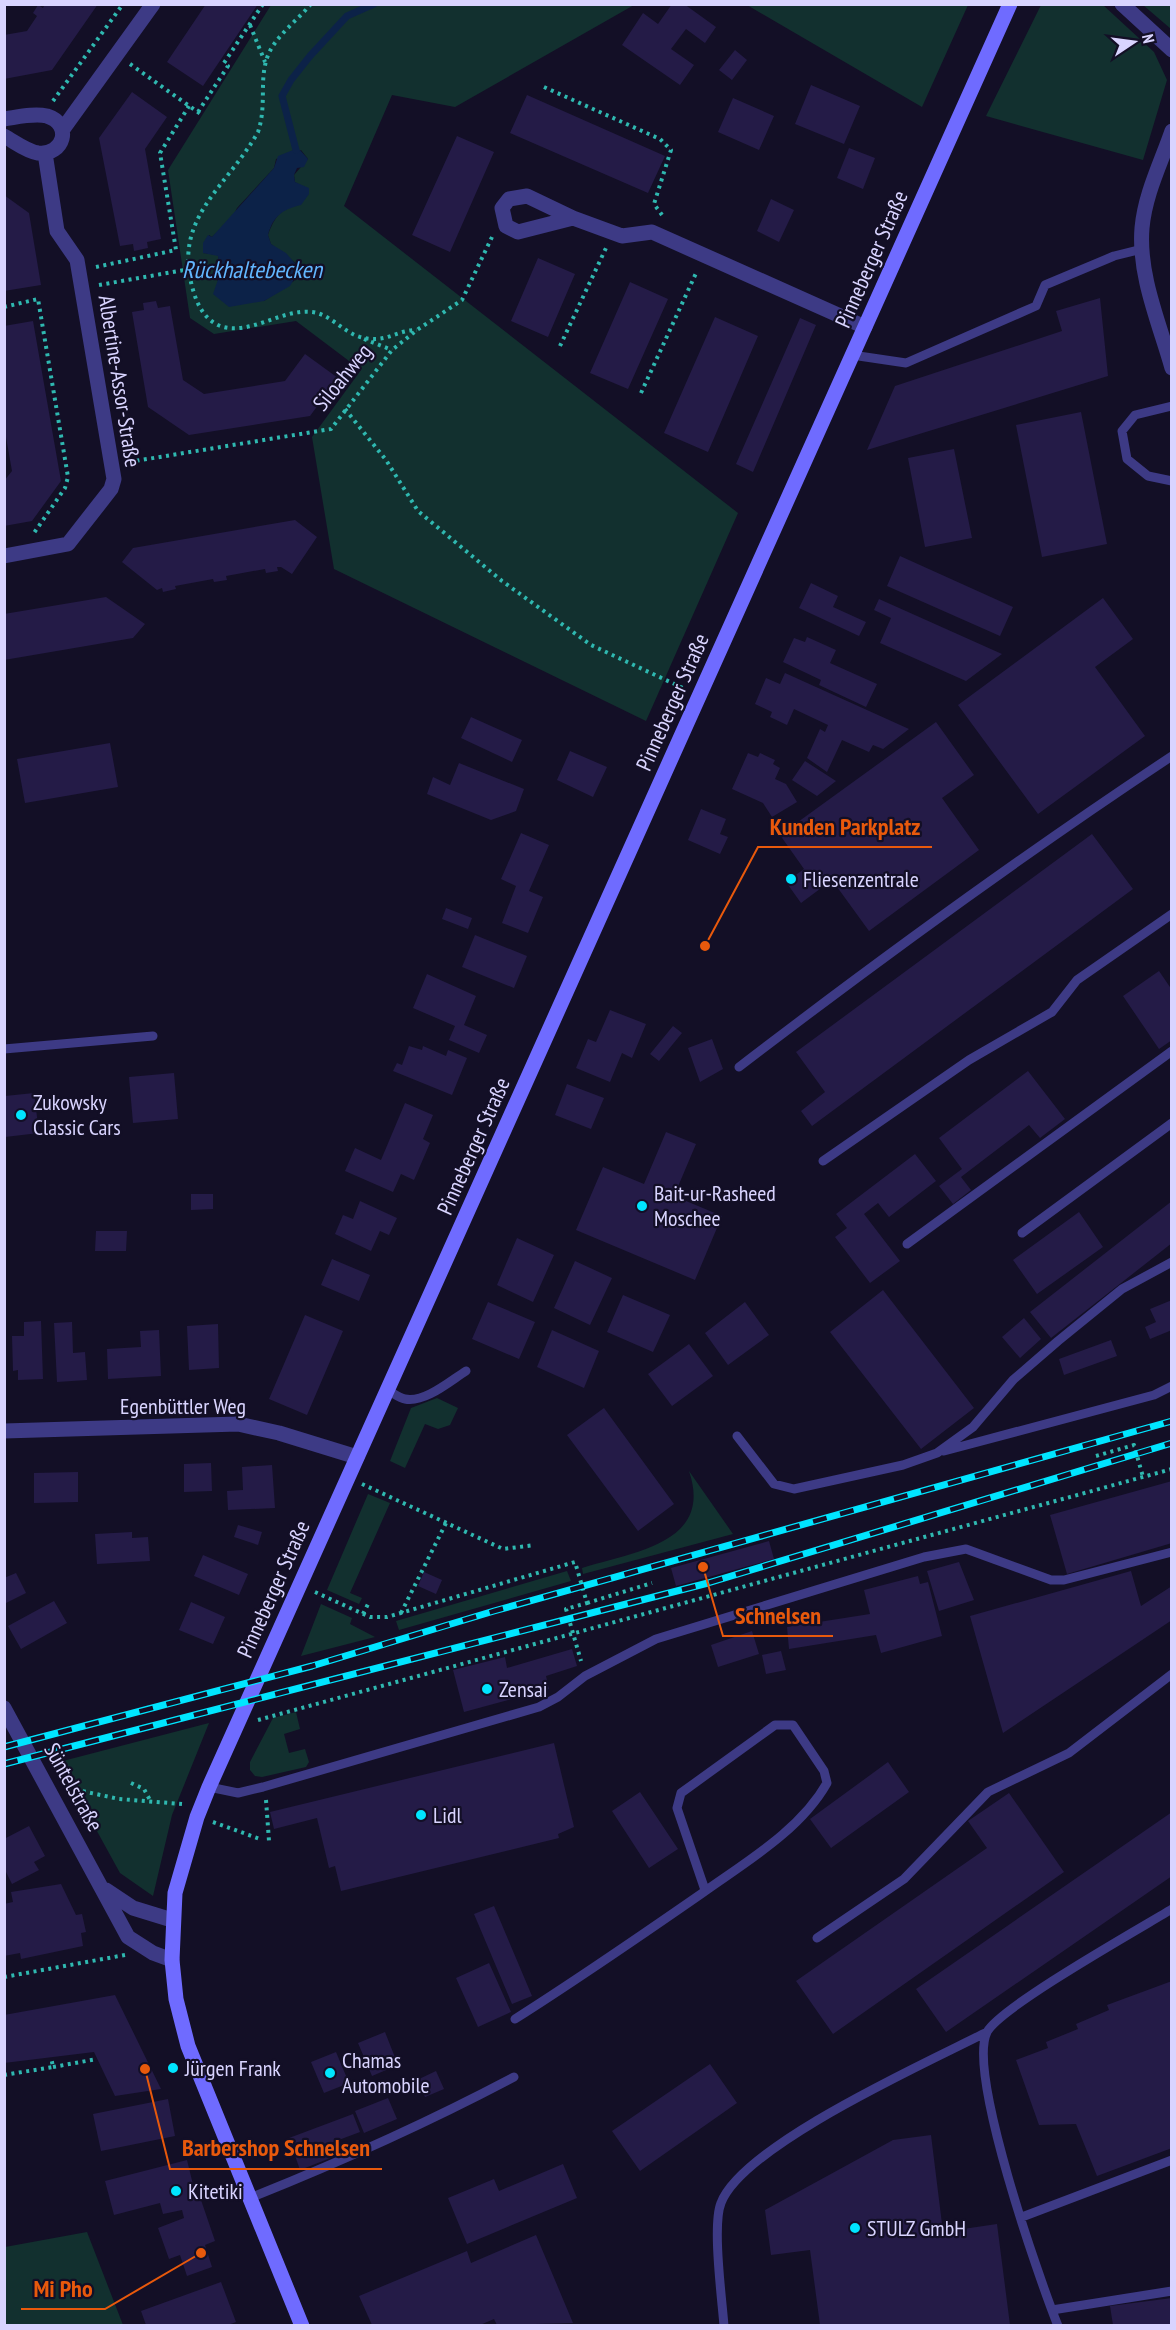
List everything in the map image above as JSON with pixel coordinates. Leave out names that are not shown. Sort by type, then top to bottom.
[{"type":"main road","name":"Pinneberger Straße","points":[[302,2325],[188,2046],[176,1999],[172,1960],[172,1920],[180,1870],[209,1786],[1010,4]]},
{"type":"street","points":[[135,4],[135,29]]},
{"type":"street","points":[[4,136],[29,150],[45,153],[58,146],[63,129],[153,4]]},
{"type":"street","points":[[1122,4],[1172,50]]},
{"type":"street","points":[[4,119],[47,116],[57,120],[63,129]]},
{"type":"street","points":[[1172,131],[1151,185],[1142,228],[1146,277],[1172,369]]},
{"type":"street","name":"Albertine-Assor-Straße","points":[[12,555],[68,544],[111,489],[114,479],[79,270],[75,255],[57,231],[45,153]]},
{"type":"street","points":[[573,218],[518,232],[506,226],[502,214],[504,202],[521,195],[573,218],[627,237],[652,232],[865,327]]},
{"type":"street","name":"Egenbüttler Weg","points":[[4,1431],[238,1424],[279,1433],[357,1457]]},
{"type":"street","name":"Süntelstraße","points":[[4,1708],[128,1937],[153,1953],[172,1960]]},
{"type":"street","name":"Süntelstraße","points":[[103,1888],[132,1908],[172,1920]]},
{"type":"lane","points":[[852,355],[906,363],[1036,306],[1046,285],[1114,256],[1142,249]]},
{"type":"lane","points":[[1172,406],[1135,415],[1122,431],[1127,459],[1148,476],[1172,481]]},
{"type":"lane","points":[[740,1067],[852,981],[1084,813],[1172,756]]},
{"type":"lane","points":[[823,1161],[969,1060],[1052,1012],[1077,980],[1172,914]]},
{"type":"lane","points":[[4,1049],[153,1036]]},
{"type":"lane","points":[[908,1244],[1172,1051]]},
{"type":"lane","points":[[1022,1233],[1172,1123]]},
{"type":"lane","points":[[937,1453],[973,1427],[1013,1380],[1058,1341],[1122,1289],[1172,1262]]},
{"type":"lane","points":[[387,1390],[405,1399],[415,1398],[427,1395],[466,1371]]},
{"type":"lane","points":[[737,1436],[774,1484],[794,1489],[903,1465],[937,1453],[1154,1395],[1172,1386]]},
{"type":"lane","points":[[209,1786],[238,1792],[263,1787],[538,1707],[558,1698],[585,1676],[656,1639],[924,1557],[966,1550],[1051,1581],[1064,1581],[1172,1552]]},
{"type":"lane","points":[[817,1938],[904,1879],[988,1792],[1069,1754],[1172,1674]]},
{"type":"lane","points":[[514,2019],[577,1980],[763,1850],[816,1802],[827,1783],[824,1771],[792,1725],[775,1725],[681,1793],[677,1808],[705,1890]]},
{"type":"lane","points":[[724,2325],[718,2258],[720,2205],[728,2189],[748,2166],[792,2135],[987,2032],[1010,2009],[1172,1909]]},
{"type":"lane","points":[[987,2032],[982,2065],[998,2140],[1058,2325]]},
{"type":"lane","points":[[250,2198],[323,2169],[458,2107],[514,2077]]},
{"type":"lane","points":[[1022,2217],[1172,2160]]},
{"type":"lane","points":[[1052,2310],[1172,2291]]},
{"type":"path","points":[[47,116],[53,101],[123,4]]},
{"type":"path","points":[[117,55],[200,114],[228,66],[224,63],[262,4]]},
{"type":"path","points":[[311,4],[272,48],[266,64],[264,115],[258,132],[198,215],[192,227],[188,251],[196,300],[204,314],[218,325],[236,327],[295,313],[312,312],[323,315],[358,336],[392,350]]},
{"type":"path","points":[[250,24],[266,64]]},
{"type":"path","points":[[544,87],[660,139],[671,150],[654,204],[663,217],[652,232]]},
{"type":"path","points":[[79,270],[176,250],[160,153],[189,106]]},
{"type":"path","name":"Siloahweg","points":[[112,465],[331,429],[392,350],[462,300],[502,214]]},
{"type":"path","points":[[560,346],[613,233]]},
{"type":"path","points":[[641,393],[704,255]]},
{"type":"path","points":[[82,289],[190,269]]},
{"type":"path","points":[[4,307],[38,299],[68,477],[65,488],[12,555]]},
{"type":"path","points":[[358,336],[375,339],[390,338],[407,330],[417,330]]},
{"type":"path","points":[[345,410],[386,460],[418,511],[502,581],[591,645],[699,697]]},
{"type":"path","points":[[1096,1456],[1134,1445],[1143,1477]]},
{"type":"path","points":[[237,1725],[715,1596],[1172,1469]]},
{"type":"path","points":[[348,1478],[503,1549],[535,1545]]},
{"type":"path","points":[[401,1613],[446,1523]]},
{"type":"path","points":[[300,1586],[363,1614],[378,1618],[575,1562],[587,1603]]},
{"type":"path","points":[[585,1676],[566,1609],[652,1583]]},
{"type":"path","points":[[363,1614],[369,1602]]},
{"type":"path","points":[[131,1783],[144,1789],[151,1802]]},
{"type":"path","points":[[47,1785],[199,1811],[260,1839]]},
{"type":"path","points":[[263,1787],[269,1814],[269,1840]]},
{"type":"path","points":[[4,1977],[134,1953]]},
{"type":"path","points":[[51,2057],[53,2067]]},
{"type":"path","points":[[4,2076],[98,2060]]},
{"type":"green space","points":[[271,5],[634,5],[455,107],[392,95],[344,206],[738,513],[646,721],[334,569],[312,437],[361,370],[296,321],[214,334],[190,318],[168,170]],"holes":[[[301,150],[308,159],[294,175],[295,182],[304,187],[293,206],[288,207],[277,217],[268,235],[271,244],[298,265],[300,269],[294,281],[264,301],[216,280],[220,274],[218,255],[203,253],[209,235],[212,237],[232,218],[237,208],[274,168],[276,159]]]},
{"type":"green space","points":[[747,5],[968,5],[922,107]]},
{"type":"green space","points":[[1041,5],[1103,5],[1154,52],[1167,80],[1143,160],[986,116]]},
{"type":"green space","points":[[1143,5],[1171,5],[1171,29]]},
{"type":"green space","points":[[437,1398],[458,1408],[450,1425],[438,1429],[425,1424],[405,1468],[390,1461],[411,1408]]},
{"type":"green space","points":[[689,1471],[733,1534],[583,1574],[582,1568],[644,1550],[664,1541],[679,1530],[690,1515],[694,1495]]},
{"type":"green space","points":[[368,1494],[390,1503],[350,1593],[362,1598],[359,1604],[327,1590]]},
{"type":"green space","points":[[567,1571],[571,1581],[399,1630],[396,1621]]},
{"type":"green space","points":[[321,1604],[352,1618],[350,1624],[375,1637],[301,1656]]},
{"type":"green space","points":[[296,1712],[300,1729],[284,1734],[289,1753],[305,1749],[309,1762],[306,1767],[262,1777],[255,1776],[250,1770],[250,1762],[273,1718]]},
{"type":"green space","points":[[209,1723],[172,1815],[153,1896],[120,1873],[59,1762]]},
{"type":"green space","points":[[87,2232],[123,2325],[5,2325],[5,2247]]},
{"type":"water","name":"Rückhaltebecken","points":[[293,150],[300,150],[308,159],[304,167],[297,168],[294,175],[295,182],[309,188],[309,194],[301,205],[289,209],[276,218],[268,235],[271,244],[286,253],[300,269],[290,286],[264,301],[229,307],[213,294],[220,274],[218,256],[203,253],[203,243],[208,235],[212,237],[274,168],[278,156]]},
{"type":"building","points":[[45,4],[98,4],[52,70],[4,79],[4,35],[27,31],[37,16],[33,13],[38,5],[43,8]]},
{"type":"building","points":[[206,4],[258,4],[203,86],[167,62]]},
{"type":"building","points":[[672,4],[684,4],[716,27],[705,43],[686,29],[671,49],[694,65],[680,85],[622,45],[643,13],[658,24]]},
{"type":"building","points":[[735,50],[747,60],[732,80],[719,70]]},
{"type":"building","points":[[811,85],[860,106],[844,144],[795,124]]},
{"type":"building","points":[[132,92],[167,117],[145,149],[161,239],[147,242],[148,248],[134,251],[133,244],[120,246],[99,138]]},
{"type":"building","points":[[527,95],[665,156],[648,193],[510,133]]},
{"type":"building","points":[[733,98],[774,116],[759,150],[718,132]]},
{"type":"building","points":[[457,136],[494,152],[450,252],[412,235]]},
{"type":"building","points":[[849,148],[875,158],[863,189],[837,178]]},
{"type":"building","points":[[4,195],[29,213],[41,285],[4,291]]},
{"type":"building","points":[[771,199],[794,210],[779,242],[757,231]]},
{"type":"building","points":[[538,258],[575,274],[548,337],[511,321]]},
{"type":"building","points":[[630,282],[668,299],[628,389],[590,373]]},
{"type":"building","points":[[1100,298],[1108,376],[867,450],[895,386],[1062,331],[1056,311]]},
{"type":"building","points":[[156,301],[158,308],[170,306],[183,380],[204,394],[285,381],[305,354],[338,378],[310,416],[189,435],[148,407],[132,312],[144,310],[143,303]]},
{"type":"building","points":[[715,317],[758,336],[708,452],[664,433]]},
{"type":"building","points":[[800,318],[816,325],[753,472],[736,464]]},
{"type":"building","points":[[33,321],[61,481],[32,521],[4,526],[4,481],[12,471],[4,426],[4,326]]},
{"type":"building","points":[[1081,412],[1107,544],[1042,557],[1016,425]]},
{"type":"building","points":[[954,449],[972,538],[925,547],[908,458]]},
{"type":"building","points":[[295,520],[317,537],[292,574],[277,567],[278,571],[266,573],[265,569],[226,576],[227,580],[214,582],[213,579],[175,586],[176,589],[163,592],[162,588],[157,590],[122,562],[133,548]]},
{"type":"building","points":[[900,556],[1013,607],[1000,636],[887,586]]},
{"type":"building","points":[[811,583],[838,596],[833,607],[866,622],[859,636],[799,608]]},
{"type":"building","points":[[106,597],[145,624],[133,638],[4,660],[4,614]]},
{"type":"building","points":[[1103,598],[1133,639],[1095,667],[1145,736],[1038,814],[958,705]]},
{"type":"building","points":[[879,599],[1002,654],[966,681],[880,643],[891,618],[874,610]]},
{"type":"building","points":[[807,637],[836,650],[830,663],[877,684],[866,707],[819,685],[821,680],[783,662],[794,638],[805,642]]},
{"type":"building","points":[[785,673],[909,729],[883,749],[873,745],[869,752],[842,740],[827,772],[807,758],[820,729],[825,732],[828,725],[794,709],[787,725],[770,717],[772,712],[755,704],[766,678],[780,684]]},
{"type":"building","points":[[471,717],[522,740],[512,762],[461,738]]},
{"type":"building","points":[[936,722],[974,775],[942,798],[979,850],[869,931],[832,880],[801,903],[786,882],[804,869],[780,835]]},
{"type":"building","points":[[110,743],[118,787],[25,803],[17,759]]},
{"type":"building","points":[[570,751],[607,767],[593,797],[557,780]]},
{"type":"building","points":[[748,753],[758,757],[760,753],[775,760],[773,764],[780,768],[775,779],[786,784],[797,802],[772,817],[763,803],[732,789]]},
{"type":"building","points":[[805,761],[836,781],[817,796],[792,780]]},
{"type":"building","points":[[459,763],[524,789],[516,811],[491,820],[427,794],[433,777],[450,785]]},
{"type":"building","points":[[701,809],[726,819],[720,834],[728,837],[720,854],[688,840]]},
{"type":"building","points":[[521,833],[549,845],[529,891],[543,897],[528,933],[502,923],[516,886],[501,879]]},
{"type":"building","points":[[1092,834],[1133,889],[812,1126],[801,1111],[825,1092],[796,1052]]},
{"type":"building","points":[[446,908],[472,918],[468,929],[442,919]]},
{"type":"building","points":[[475,935],[527,956],[514,988],[462,967]]},
{"type":"building","points":[[1159,971],[1172,990],[1172,1040],[1159,1049],[1123,996]]},
{"type":"building","points":[[427,974],[476,996],[464,1025],[487,1035],[479,1053],[449,1040],[455,1026],[413,1008]]},
{"type":"building","points":[[610,1010],[646,1024],[632,1058],[622,1053],[610,1082],[576,1068],[588,1039],[596,1042]]},
{"type":"building","points":[[673,1026],[682,1033],[659,1061],[650,1054]]},
{"type":"building","points":[[712,1039],[723,1069],[700,1082],[688,1048]]},
{"type":"building","points":[[409,1046],[422,1050],[423,1046],[446,1056],[448,1050],[467,1058],[452,1095],[393,1071],[397,1063],[402,1065]]},
{"type":"building","points":[[1028,1071],[1065,1119],[1040,1138],[1029,1125],[961,1177],[971,1190],[953,1204],[939,1186],[962,1169],[939,1138]]},
{"type":"building","points":[[174,1073],[178,1119],[133,1123],[129,1077]]},
{"type":"building","points":[[567,1084],[604,1098],[591,1129],[555,1115]]},
{"type":"building","name":"Zukowsky Classic Cars","points":[[34,1093],[39,1133],[5,1137],[5,1096]]},
{"type":"building","points":[[405,1103],[433,1115],[423,1139],[430,1143],[414,1180],[401,1174],[393,1192],[345,1171],[355,1148],[381,1160]]},
{"type":"building","name":"Bait-ur-Rasheed Moschee","points":[[666,1132],[696,1144],[674,1196],[722,1216],[695,1280],[576,1230],[603,1167],[644,1184]]},
{"type":"building","points":[[915,1154],[936,1181],[889,1217],[878,1203],[864,1214],[900,1261],[870,1283],[835,1237],[847,1228],[836,1214]]},
{"type":"building","points":[[191,1194],[213,1194],[213,1209],[191,1210]]},
{"type":"building","points":[[360,1201],[397,1218],[389,1235],[380,1231],[371,1251],[335,1234],[343,1215],[353,1219]]},
{"type":"building","points":[[1172,1201],[1172,1243],[1051,1338],[1030,1312]]},
{"type":"building","points":[[1079,1212],[1103,1247],[1037,1294],[1013,1260]]},
{"type":"building","points":[[96,1231],[127,1231],[126,1251],[95,1251]]},
{"type":"building","points":[[517,1238],[554,1255],[533,1302],[497,1285]]},
{"type":"building","points":[[332,1259],[370,1275],[359,1301],[321,1285]]},
{"type":"building","points":[[575,1261],[612,1278],[590,1325],[554,1308]]},
{"type":"building","points":[[883,1290],[974,1408],[921,1449],[830,1332]]},
{"type":"building","points":[[623,1295],[670,1315],[653,1352],[607,1332]]},
{"type":"building","points":[[1172,1300],[1172,1330],[1150,1339],[1145,1327],[1156,1322],[1150,1309]]},
{"type":"building","points":[[488,1302],[535,1322],[519,1359],[472,1339]]},
{"type":"building","points":[[745,1302],[769,1335],[728,1365],[705,1333]]},
{"type":"building","points":[[305,1315],[343,1331],[307,1415],[269,1399]]},
{"type":"building","points":[[1024,1318],[1041,1339],[1020,1358],[1002,1337]]},
{"type":"building","points":[[41,1321],[43,1379],[18,1380],[18,1370],[13,1371],[12,1336],[24,1336],[24,1322]]},
{"type":"building","points":[[72,1322],[73,1353],[85,1352],[87,1380],[57,1382],[54,1323]]},
{"type":"building","points":[[218,1324],[219,1368],[189,1370],[187,1326]]},
{"type":"building","points":[[159,1330],[161,1376],[108,1379],[107,1349],[141,1347],[140,1331]]},
{"type":"building","points":[[552,1330],[599,1351],[584,1388],[537,1367]]},
{"type":"building","points":[[1111,1340],[1117,1356],[1064,1375],[1059,1359]]},
{"type":"building","points":[[689,1344],[713,1376],[672,1406],[648,1374]]},
{"type":"building","points":[[604,1408],[674,1504],[638,1531],[567,1435]]},
{"type":"building","points":[[211,1463],[212,1491],[184,1492],[184,1464]]},
{"type":"building","points":[[272,1465],[275,1508],[228,1510],[227,1491],[243,1490],[242,1467]]},
{"type":"building","points":[[78,1472],[78,1502],[34,1503],[34,1473]]},
{"type":"building","points":[[1172,1481],[1172,1543],[1067,1574],[1050,1515]]},
{"type":"building","points":[[238,1525],[262,1532],[258,1545],[234,1537]]},
{"type":"building","points":[[132,1532],[132,1538],[148,1537],[150,1561],[97,1564],[95,1534]]},
{"type":"building","points":[[769,1541],[774,1559],[676,1586],[671,1568]]},
{"type":"building","points":[[203,1555],[248,1574],[239,1595],[194,1576]]},
{"type":"building","points":[[959,1562],[974,1600],[939,1611],[927,1571]]},
{"type":"building","points":[[1131,1571],[1141,1606],[1172,1586],[1172,1620],[1003,1733],[970,1616]]},
{"type":"building","points":[[424,1572],[442,1580],[436,1594],[418,1586]]},
{"type":"building","points":[[16,1573],[26,1593],[4,1604],[4,1578]]},
{"type":"building","points":[[918,1576],[920,1584],[928,1582],[942,1636],[881,1653],[876,1635],[789,1649],[787,1627],[870,1614],[864,1590]]},
{"type":"building","points":[[54,1601],[67,1623],[21,1649],[8,1626]]},
{"type":"building","points":[[191,1602],[225,1617],[213,1644],[179,1630]]},
{"type":"building","points":[[752,1631],[759,1654],[718,1667],[711,1645]]},
{"type":"building","points":[[572,1649],[577,1666],[546,1676],[549,1689],[464,1712],[453,1670],[505,1657],[507,1668]]},
{"type":"building","points":[[781,1651],[786,1670],[766,1674],[762,1655]]},
{"type":"building","name":"Lidl","points":[[554,1743],[574,1827],[558,1834],[559,1838],[341,1891],[335,1866],[329,1868],[317,1818],[274,1829],[270,1812]]},
{"type":"building","points":[[888,1762],[909,1792],[831,1848],[810,1819]]},
{"type":"building","points":[[640,1792],[678,1849],[649,1868],[612,1811]]},
{"type":"building","points":[[1009,1793],[1064,1872],[833,2034],[796,1981],[987,1848],[968,1821]]},
{"type":"building","points":[[1172,1812],[1172,1876],[946,2032],[916,1989]]},
{"type":"building","points":[[29,1826],[45,1856],[34,1862],[39,1870],[12,1884],[4,1868],[4,1839]]},
{"type":"building","points":[[61,1884],[76,1915],[82,1914],[86,1932],[81,1933],[83,1946],[21,1959],[20,1953],[4,1956],[4,1904],[13,1902],[11,1892]]},
{"type":"building","points":[[494,1906],[532,1996],[512,2004],[474,1914]]},
{"type":"building","points":[[489,1963],[511,2012],[478,2027],[456,1978]]},
{"type":"building","points":[[1172,1981],[1172,2148],[1097,2176],[1076,2124],[1039,2125],[1016,2060],[1048,2048],[1046,2042],[1078,2029],[1076,2024],[1109,2010],[1107,2005]]},
{"type":"building","points":[[115,1995],[161,2089],[115,2096],[94,2052],[4,2063],[4,2015]]},
{"type":"building","points":[[385,2032],[398,2065],[372,2076],[358,2043]]},
{"type":"building","name":"Chamas Automobile","points":[[336,2052],[349,2083],[324,2093],[311,2062]]},
{"type":"building","points":[[710,2064],[737,2103],[640,2171],[612,2131]]},
{"type":"building","points":[[436,2071],[444,2089],[425,2097],[417,2080]]},
{"type":"building","points":[[388,2098],[397,2119],[364,2133],[355,2111]]},
{"type":"building","points":[[168,2099],[175,2136],[101,2151],[93,2114]]},
{"type":"building","points":[[353,2114],[360,2132],[328,2144],[333,2157],[300,2170],[289,2138]]},
{"type":"building","name":"STULZ GmbH","points":[[931,2135],[943,2232],[997,2224],[1010,2325],[820,2325],[810,2250],[771,2255],[765,2210],[893,2140]]},
{"type":"building","points":[[187,2160],[197,2201],[201,2200],[215,2241],[205,2245],[212,2267],[187,2276],[180,2255],[169,2259],[158,2228],[184,2218],[182,2210],[163,2214],[160,2203],[114,2215],[105,2181]]},
{"type":"building","points":[[563,2164],[577,2198],[467,2244],[448,2198],[494,2179],[499,2191]]},
{"type":"building","points":[[536,2235],[573,2323],[497,2325],[494,2319],[480,2325],[372,2325],[359,2296],[467,2251],[471,2263]]},
{"type":"building","points":[[221,2282],[236,2322],[228,2325],[146,2325],[141,2311]]},
{"type":"building","points":[[1172,2298],[1172,2325],[1113,2325],[1110,2306]]},
{"type":"waterway","points":[[296,150],[282,96],[291,80],[310,56],[347,16],[374,4]]},
{"type":"railway","points":[[4,1747],[312,1666],[494,1611],[1172,1421]]},
{"type":"railway","points":[[4,1764],[708,1583],[1172,1443]]},
{"type":"place","name":"Fliesenzentrale","points":[[791,879]]},
{"type":"place","name":"Kunden Parkplatz","points":[[705,946]]},
{"type":"place","name":"Zukowsky Classic Cars","points":[[21,1115]]},
{"type":"place","name":"Bait-ur-Rasheed Moschee","points":[[642,1206]]},
{"type":"place","name":"Schnelsen","points":[[703,1567]]},
{"type":"place","name":"Zensai","points":[[487,1689]]},
{"type":"place","name":"Lidl","points":[[421,1815]]},
{"type":"place","name":"Jürgen Frank","points":[[173,2068]]},
{"type":"place","name":"Barbershop Schnelsen","points":[[145,2069]]},
{"type":"place","name":"Chamas Automobile","points":[[330,2073]]},
{"type":"place","name":"Kitetiki","points":[[176,2191]]},
{"type":"place","name":"STULZ GmbH","points":[[855,2228]]},
{"type":"place","name":"Mi Pho","points":[[201,2253]]}]
